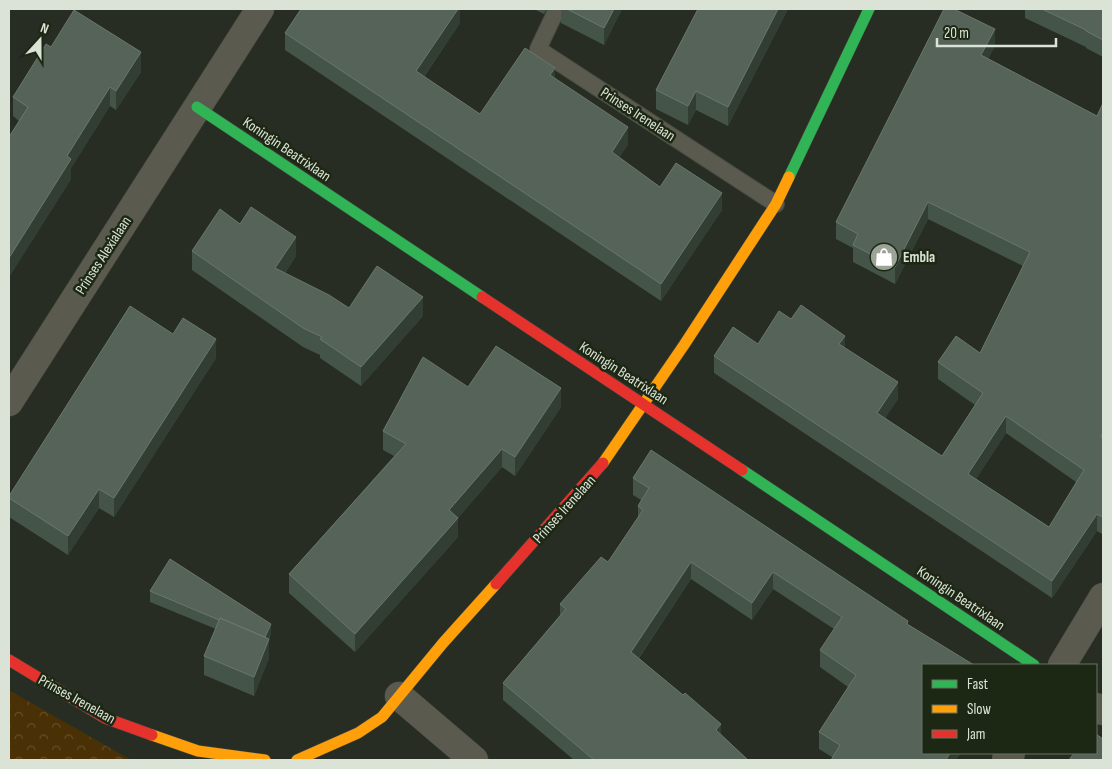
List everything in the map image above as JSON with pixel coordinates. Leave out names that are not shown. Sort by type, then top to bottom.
[{"type":"street","name":"Prinses Alexialaan","points":[[9,402],[260,9]]},
{"type":"street","name":"Prinses Irenelaan","points":[[297,760],[358,733],[382,716],[443,643],[598,470],[689,337],[776,204],[869,9]]},
{"type":"street","name":"Koningin Beatrixlaan","points":[[197,108],[1033,664]]},
{"type":"street","points":[[1063,664],[1103,597]]},
{"type":"street","name":"Prinses Irenelaan","points":[[9,660],[105,718],[198,751],[265,760]]},
{"type":"street","points":[[400,696],[474,760]]},
{"type":"lane","name":"Prinses Irenelaan","points":[[558,9],[538,49],[776,204]]},
{"type":"green space","points":[[9,690],[12,692],[131,760],[9,760]]},
{"type":"building","points":[[301,9],[458,9],[416,71],[480,114],[525,48],[555,68],[550,75],[628,127],[612,152],[660,187],[676,163],[722,193],[661,284],[285,33]]},
{"type":"building","points":[[567,9],[614,9],[604,28]]},
{"type":"building","points":[[698,9],[778,9],[728,107],[696,91],[688,106],[656,90]]},
{"type":"building","points":[[944,9],[954,9],[995,29],[981,55],[1097,116],[1103,103],[1103,431],[1101,437],[1103,439],[1103,514],[1102,517],[1097,514],[1052,581],[714,356],[733,327],[758,344],[779,311],[791,319],[801,305],[845,336],[839,344],[898,382],[877,413],[942,456],[983,393],[938,362],[956,336],[980,353],[1030,252],[928,202],[895,267],[853,245],[858,234],[836,222]],"holes":[[[1006,416],[1084,470],[1049,527],[968,474]]]},
{"type":"building","points":[[1042,9],[1103,9],[1103,40],[1086,30]]},
{"type":"building","points":[[74,10],[141,52],[116,91],[110,87],[67,156],[71,159],[9,258],[9,137],[28,107],[13,97],[46,44],[51,47]]},
{"type":"building","points":[[251,207],[296,237],[275,268],[329,295],[349,308],[377,266],[423,297],[361,367],[320,339],[322,337],[303,328],[192,251],[220,209],[240,224]]},
{"type":"building","points":[[130,306],[173,334],[183,318],[216,339],[114,498],[99,489],[68,536],[9,498],[9,496]]},
{"type":"building","points":[[496,346],[561,388],[515,457],[502,449],[449,510],[458,518],[355,634],[289,574],[406,444],[383,431],[423,357],[468,387]]},
{"type":"building","points":[[651,450],[908,621],[907,624],[972,664],[922,664],[922,754],[949,754],[946,760],[831,760],[840,745],[819,732],[856,675],[820,650],[842,617],[773,572],[752,603],[691,562],[631,652],[683,695],[685,693],[721,724],[716,730],[748,760],[594,760],[503,683],[566,609],[560,604],[601,557],[608,562],[643,510],[638,506],[649,488],[633,478]]},
{"type":"building","points":[[170,559],[271,624],[265,637],[150,591]]},
{"type":"building","points":[[220,618],[269,639],[254,677],[204,656]]},
{"type":"building","points":[[1097,735],[1103,739],[1103,760],[1069,760],[1073,754],[1097,754]]},
{"type":"traffic: fast","points":[[789,177],[869,9]]},
{"type":"traffic: fast","points":[[197,107],[482,297]]},
{"type":"traffic: fast","points":[[742,470],[1033,664]]},
{"type":"traffic: slow","points":[[603,463],[684,345],[776,204],[789,177]]},
{"type":"traffic: slow","points":[[297,760],[358,733],[382,717],[443,643],[496,584]]},
{"type":"traffic: slow","points":[[152,735],[198,751],[265,760]]},
{"type":"traffic: jam","points":[[482,297],[742,470]]},
{"type":"traffic: jam","points":[[496,584],[603,463]]},
{"type":"traffic: jam","points":[[9,660],[105,718],[152,735]]},
{"type":"place","name":"Embla","points":[[884,257]]}]
